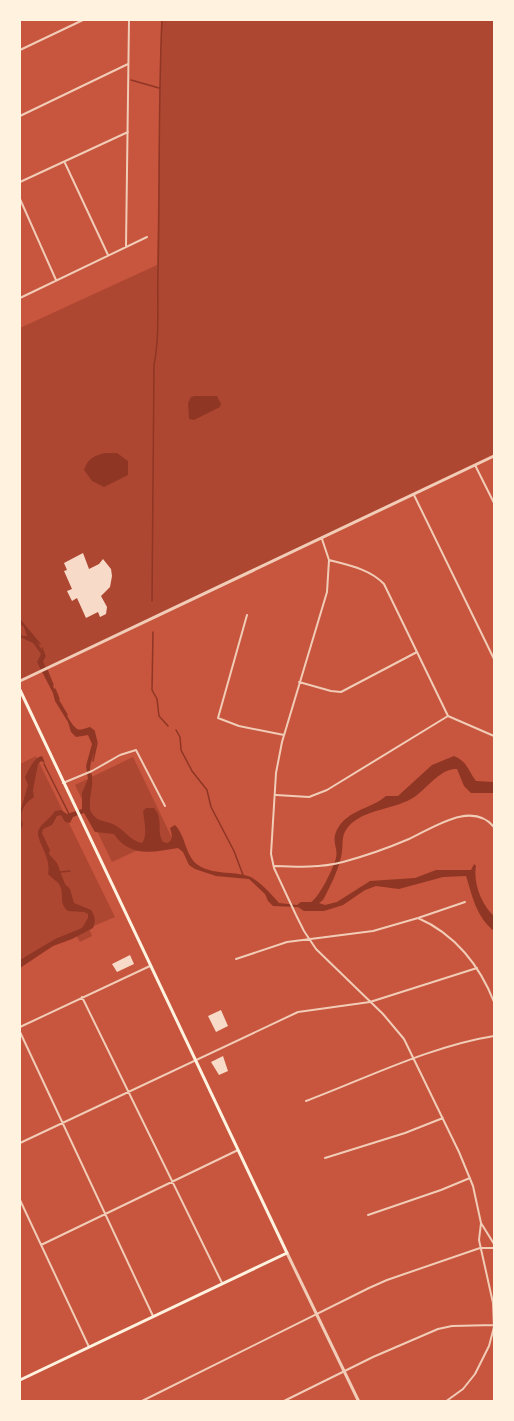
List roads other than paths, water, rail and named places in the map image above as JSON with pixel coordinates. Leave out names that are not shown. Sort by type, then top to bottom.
[{"type":"main road","points":[[20,690],[287,1253],[20,1380]]},
{"type":"street","points":[[20,50],[83,20]]},
{"type":"street","points":[[126,247],[129,20]]},
{"type":"street","points":[[20,116],[128,64]]},
{"type":"street","points":[[20,182],[128,132]]},
{"type":"street","points":[[64,162],[108,255]]},
{"type":"street","points":[[20,199],[56,280]]},
{"type":"street","points":[[20,298],[147,237]]},
{"type":"street","points":[[20,681],[495,456]]},
{"type":"street","points":[[475,465],[495,503]]},
{"type":"street","points":[[414,495],[495,659]]},
{"type":"street","points":[[140,1401],[387,1280],[480,1248],[495,1246],[481,1222],[470,1178],[459,1152],[404,1039],[316,949],[296,915],[271,854],[276,773],[284,735],[327,592],[329,560],[322,539]]},
{"type":"street","points":[[329,560],[376,576],[384,584],[448,716],[495,736]]},
{"type":"street","points":[[247,615],[218,718],[239,726],[284,735]]},
{"type":"street","points":[[300,682],[341,692],[417,652]]},
{"type":"street","points":[[274,795],[309,797],[327,790],[448,716]]},
{"type":"street","points":[[63,783],[92,771],[120,755],[136,750],[165,806]]},
{"type":"street","points":[[274,866],[314,868],[340,863],[408,839],[460,817],[480,817],[495,826]]},
{"type":"street","points":[[236,959],[287,942],[373,931],[465,902]]},
{"type":"street","points":[[418,918],[439,929],[457,944],[486,981],[495,1002]]},
{"type":"street","points":[[20,1027],[150,966]]},
{"type":"street","points":[[20,1143],[298,1012],[370,1002],[477,968]]},
{"type":"street","points":[[82,997],[222,1283]]},
{"type":"street","points":[[20,1032],[153,1316]]},
{"type":"street","points":[[306,1101],[415,1059],[474,1040],[495,1036]]},
{"type":"street","points":[[325,1158],[395,1136],[442,1118]]},
{"type":"street","points":[[41,1245],[238,1150]]},
{"type":"street","points":[[368,1215],[470,1178]]},
{"type":"street","points":[[20,1200],[90,1347]]},
{"type":"street","points":[[445,1401],[463,1389],[475,1374],[489,1346],[494,1325],[493,1303],[480,1248],[481,1222]]},
{"type":"street","points":[[287,1253],[359,1401]]},
{"type":"street","points":[[282,1401],[438,1329],[452,1326],[494,1325]]},
{"type":"waterway","points":[[152,601],[154,365],[158,331],[162,20]]},
{"type":"waterway","points":[[131,80],[159,88]]},
{"type":"waterway","points":[[20,620],[40,644]]},
{"type":"waterway","points":[[153,632],[152,690],[157,699],[159,716],[168,726]]},
{"type":"waterway","points":[[42,648],[45,656],[43,660]]},
{"type":"waterway","points":[[47,670],[53,685]]},
{"type":"waterway","points":[[55,689],[59,699]]},
{"type":"waterway","points":[[60,703],[67,715]]},
{"type":"waterway","points":[[176,730],[180,737],[181,750],[192,771],[207,790],[211,807],[234,851],[243,875]]},
{"type":"waterway","points":[[93,761],[97,743],[94,731]]},
{"type":"waterway","points":[[44,764],[69,814]]},
{"type":"waterway","points":[[89,808],[91,774]]},
{"type":"waterway","points":[[61,872],[70,871]]}]
